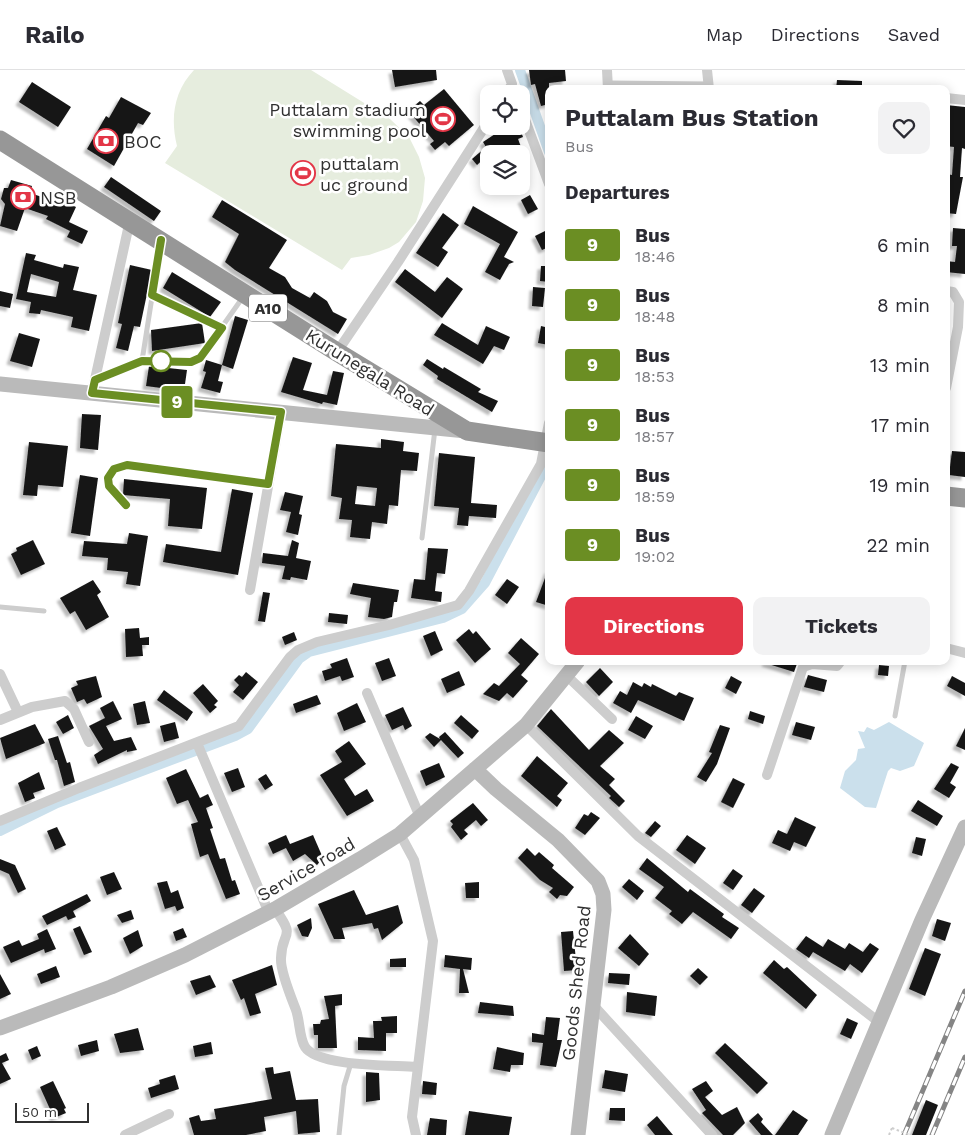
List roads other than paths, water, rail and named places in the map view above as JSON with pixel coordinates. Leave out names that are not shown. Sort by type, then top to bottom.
[{"type":"highway","name":"Kurunegala Road","points":[[0,140],[130,220],[337,352],[467,431],[545,442]]},
{"type":"highway","points":[[950,496],[965,498]]},
{"type":"street","points":[[507,70],[513,85]]},
{"type":"street","points":[[607,70],[608,85]]},
{"type":"street","points":[[707,70],[709,85]]},
{"type":"street","points":[[950,98],[965,100]]},
{"type":"street","points":[[530,133],[545,173]]},
{"type":"street","points":[[337,352],[398,262],[480,134]]},
{"type":"street","points":[[93,386],[130,220]]},
{"type":"street","points":[[950,292],[960,302],[958,327],[950,368]]},
{"type":"street","points":[[0,384],[93,386],[281,412],[467,431]]},
{"type":"street","points":[[250,590],[281,412]]},
{"type":"street","points":[[0,821],[79,788],[240,726],[290,657],[298,650],[317,642],[389,625],[458,604],[469,591],[533,480],[541,464],[545,449]]},
{"type":"street","points":[[950,649],[965,653]]},
{"type":"street","name":"Service road","points":[[0,1028],[111,987],[185,956],[272,911],[400,834],[526,725],[575,665]]},
{"type":"street","points":[[767,775],[803,667],[809,665]]},
{"type":"street","points":[[824,665],[838,665]]},
{"type":"street","points":[[0,674],[18,712]]},
{"type":"street","points":[[566,675],[612,720]]},
{"type":"street","points":[[367,693],[420,817]]},
{"type":"street","points":[[0,720],[32,706],[65,701],[74,709],[89,742]]},
{"type":"street","points":[[526,725],[638,836],[879,1022]]},
{"type":"street","points":[[197,744],[272,911],[286,925],[288,933],[280,959],[300,1020],[304,1046],[311,1054],[352,1063],[416,1067]]},
{"type":"street","name":"Goods Shed Road","points":[[476,769],[496,789],[558,840],[598,881],[603,894],[604,910],[578,1135]]},
{"type":"street","points":[[832,1135],[922,920],[965,827]]},
{"type":"street","points":[[400,834],[414,860],[433,941],[416,1067],[412,1117],[416,1135]]},
{"type":"street","points":[[593,1005],[712,1135]]},
{"type":"street","points":[[125,1135],[169,1114]]},
{"type":"lane","points":[[142,361],[161,240]]},
{"type":"lane","points":[[93,386],[142,361],[191,362],[200,358],[245,294]]},
{"type":"lane","points":[[152,295],[222,328]]},
{"type":"lane","points":[[422,538],[435,428]]},
{"type":"lane","points":[[126,505],[109,486],[108,478],[114,469],[127,465],[268,484]]},
{"type":"lane","points":[[0,607],[44,610]]},
{"type":"lane","points":[[895,716],[904,665]]},
{"type":"lane","points":[[339,1135],[344,1086],[352,1063]]},
{"type":"water","points":[[889,722],[924,743],[914,766],[900,771],[891,768],[888,771],[876,808],[865,807],[840,788],[845,771],[856,760],[858,749],[865,748],[858,731],[864,732],[867,727],[874,730]]},
{"type":"waterway","points":[[520,70],[545,141]]},
{"type":"waterway","points":[[0,831],[57,803],[235,736],[248,729],[299,659],[309,652],[443,618],[462,609],[485,583],[545,469]]},
{"type":"railway","points":[[904,1135],[965,991]]},
{"type":"railway","points":[[932,1135],[965,1057]]},
{"type":"place","name":"Puttalam stadium swimming pool","points":[[443,119]]},
{"type":"place","name":"BOC","points":[[106,141]]},
{"type":"place","name":"puttalam uc ground","points":[[303,173]]},
{"type":"place","name":"NSB","points":[[23,197]]}]
